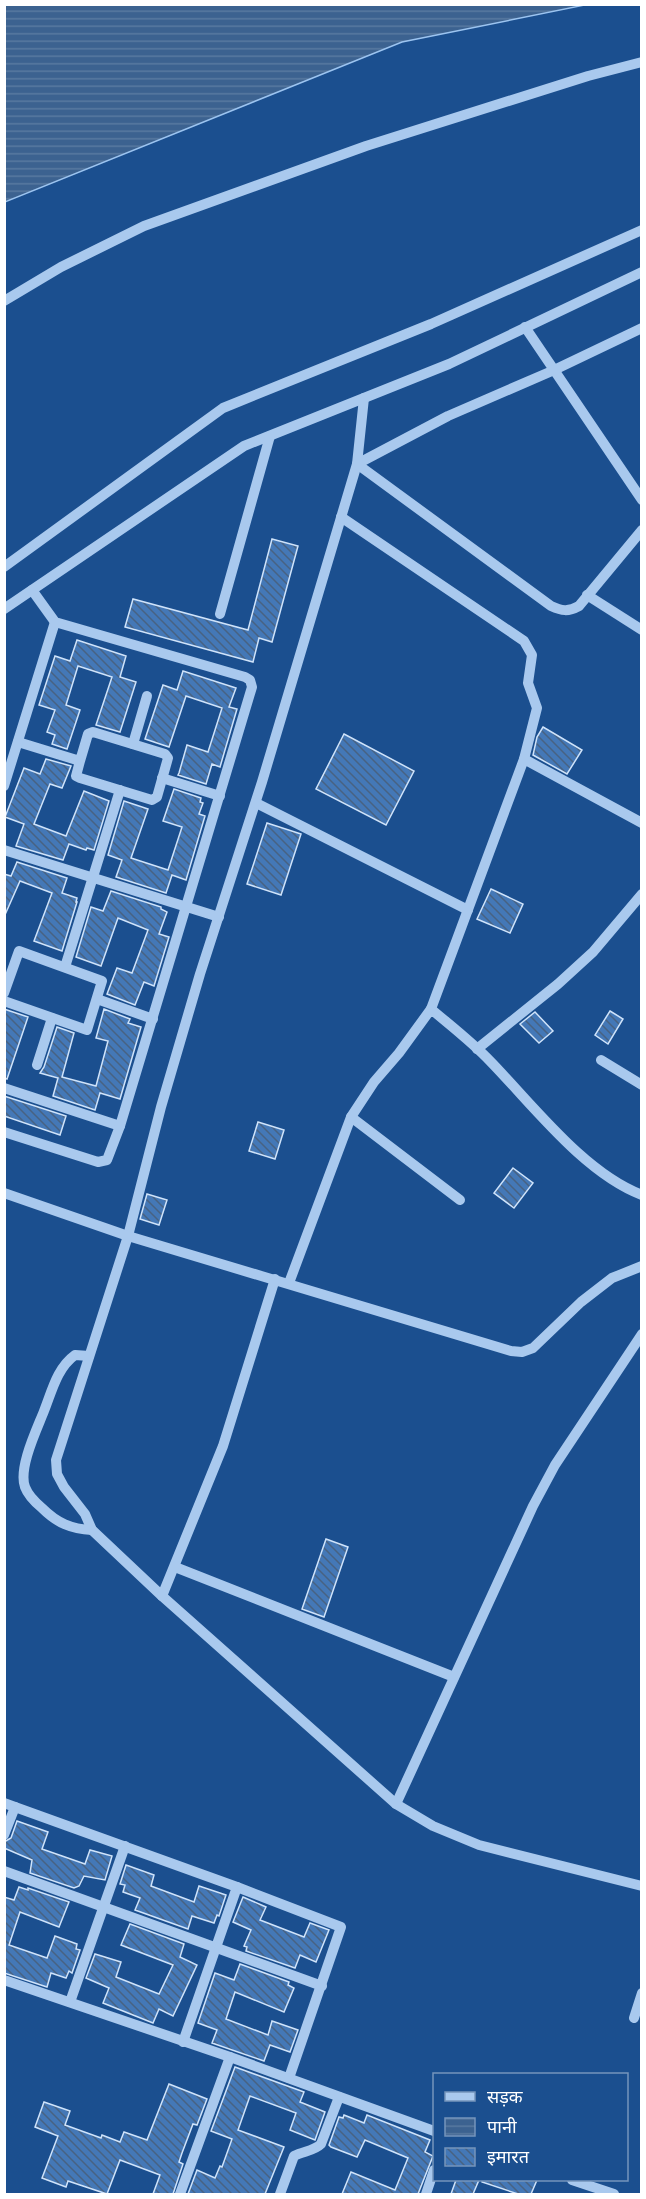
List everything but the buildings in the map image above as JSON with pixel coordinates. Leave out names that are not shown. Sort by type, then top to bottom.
[{"type":"street","points":[[4,301],[61,267],[144,226],[366,146],[588,76],[642,63]]},
{"type":"street","points":[[4,567],[223,408],[431,324],[642,230]]},
{"type":"street","points":[[4,609],[244,446],[449,364],[642,272]]},
{"type":"street","points":[[525,327],[552,371],[642,500]]},
{"type":"street","points":[[357,464],[448,416],[640,332]]},
{"type":"street","points":[[364,398],[357,464],[161,1107],[128,1236],[56,1460],[57,1474],[85,1514],[92,1530],[162,1596],[396,1804],[433,1826],[479,1845],[642,1886]]},
{"type":"street","points":[[220,614],[270,436]]},
{"type":"street","points":[[357,464],[551,606],[561,610],[571,610],[579,606],[642,530]]},
{"type":"street","points":[[289,1283],[351,1117],[374,1082],[399,1053],[431,1009],[524,759],[537,708],[528,683],[532,655],[524,641],[341,517]]},
{"type":"street","points":[[4,1132],[103,1162],[111,1154],[252,687],[250,680],[55,622],[32,590]]},
{"type":"street","points":[[587,595],[642,630]]},
{"type":"street","points":[[4,786],[55,622]]},
{"type":"street","points":[[133,744],[147,696]]},
{"type":"street","points":[[91,732],[133,744],[168,758],[157,797],[152,800],[76,776],[80,761],[91,732]]},
{"type":"street","points":[[18,742],[80,761]]},
{"type":"street","points":[[524,759],[642,823]]},
{"type":"street","points":[[162,778],[220,796]]},
{"type":"street","points":[[65,967],[120,790]]},
{"type":"street","points":[[255,803],[468,910]]},
{"type":"street","points":[[4,850],[219,917]]},
{"type":"street","points":[[477,1049],[558,984],[593,952],[642,894]]},
{"type":"street","points":[[4,993],[7,973],[19,951],[101,979],[87,1030],[4,1001]]},
{"type":"street","points":[[97,999],[153,1019]]},
{"type":"street","points":[[431,1009],[477,1049],[575,1150],[627,1190],[642,1195]]},
{"type":"street","points":[[37,1065],[52,1018]]},
{"type":"street","points":[[602,1060],[642,1085]]},
{"type":"street","points":[[4,1088],[120,1126]]},
{"type":"street","points":[[351,1117],[460,1200]]},
{"type":"street","points":[[4,1193],[128,1236],[511,1351],[522,1352],[532,1348],[581,1302],[612,1278],[642,1266]]},
{"type":"street","points":[[162,1596],[223,1446],[275,1279]]},
{"type":"street","points":[[396,1804],[533,1506],[555,1465],[642,1334]]},
{"type":"street","points":[[89,1356],[75,1355],[66,1361],[58,1374],[23,1472],[24,1487],[48,1514],[61,1524],[92,1530]]},
{"type":"street","points":[[175,1567],[454,1677]]},
{"type":"street","points":[[4,1835],[10,1805],[340,1925],[342,1930],[290,2078]]},
{"type":"street","points":[[70,2002],[125,1846]]},
{"type":"street","points":[[4,1871],[322,1986]]},
{"type":"street","points":[[183,2042],[237,1887]]},
{"type":"street","points":[[4,1980],[290,2078],[433,2130]]},
{"type":"street","points":[[634,2018],[642,1993]]},
{"type":"street","points":[[180,2194],[230,2057]]},
{"type":"street","points":[[280,2194],[294,2156],[306,2150],[315,2149],[321,2144],[339,2097]]},
{"type":"street","points":[[426,2194],[433,2175]]},
{"type":"street","points":[[575,2181],[614,2194]]},
{"type":"water","points":[[5,4],[585,5],[402,42],[5,202]]}]
